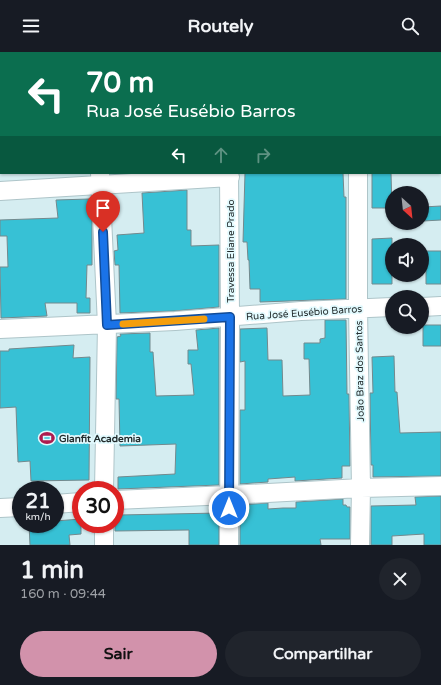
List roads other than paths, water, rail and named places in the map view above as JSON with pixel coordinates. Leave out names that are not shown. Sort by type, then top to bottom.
[{"type":"street","name":"João Braz dos Santos","points":[[358,174],[358,308],[361,488],[360,545]]},
{"type":"street","points":[[0,191],[100,179],[229,175]]},
{"type":"street","name":"Travessa Eliane Prado","points":[[229,175],[229,545]]},
{"type":"street","points":[[100,179],[107,325],[104,481]]},
{"type":"street","points":[[429,307],[441,306]]},
{"type":"street","name":"Rua José Eusébio Barros","points":[[0,329],[107,325],[301,311],[385,307]]},
{"type":"street","points":[[124,500],[229,496],[361,488],[441,486]]},
{"type":"street","points":[[0,508],[12,507]]},
{"type":"street","points":[[104,533],[104,545]]},
{"type":"place","name":"Glanfit Academia","points":[[47,438]]}]
